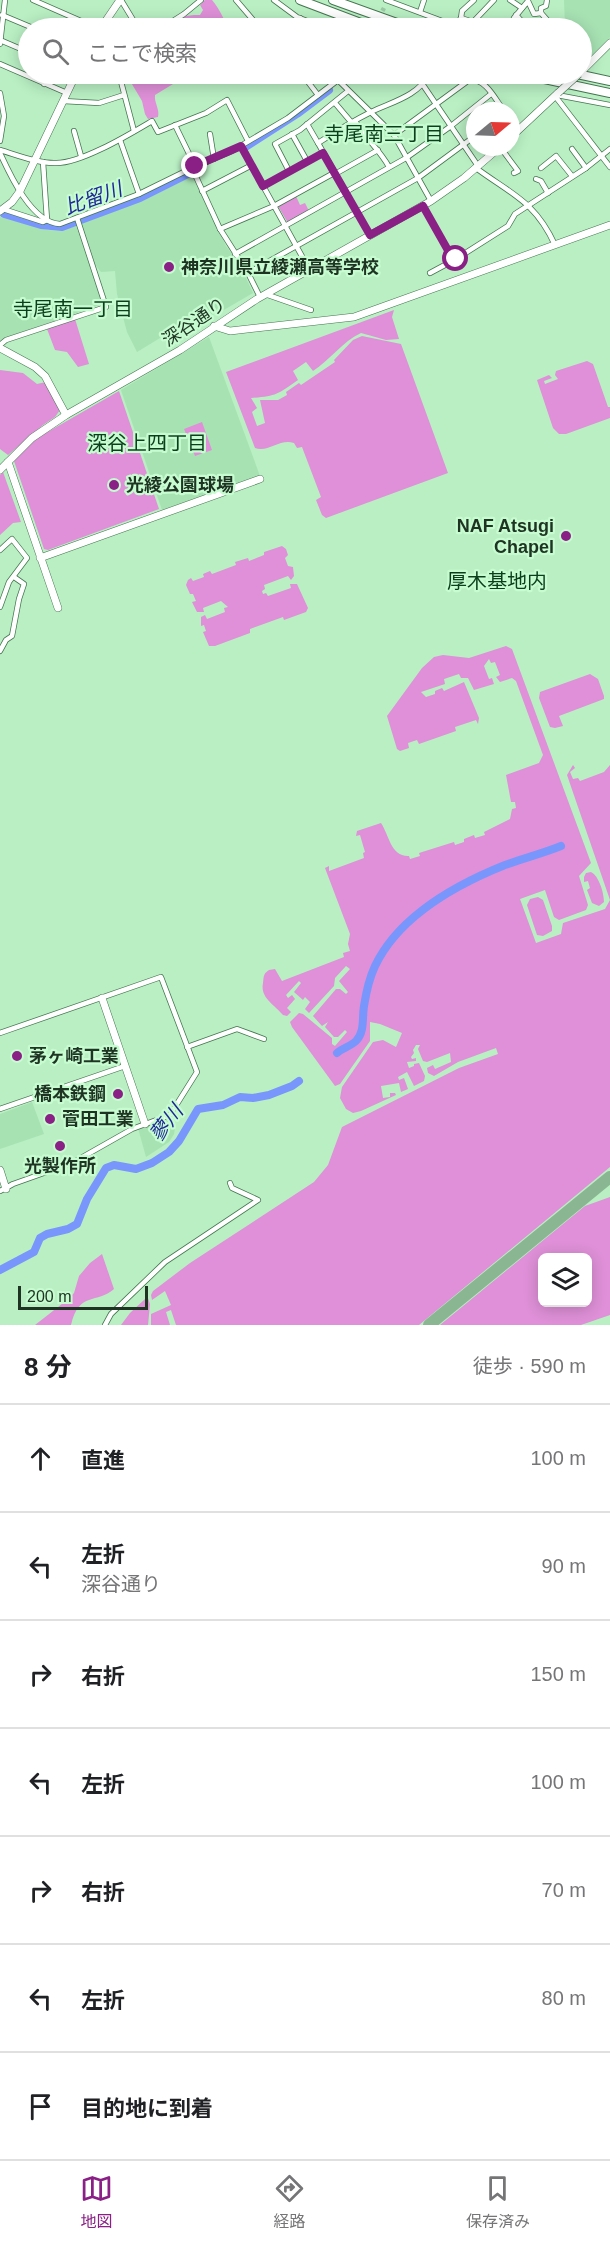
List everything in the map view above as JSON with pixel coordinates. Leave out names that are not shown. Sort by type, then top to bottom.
[{"type":"highway","points":[[300,0],[348,18]]},
{"type":"highway","points":[[333,0],[383,18]]},
{"type":"highway","points":[[592,73],[610,81]]},
{"type":"highway","points":[[568,84],[610,93]]},
{"type":"street","points":[[5,0],[1,15],[0,41],[18,48]]},
{"type":"street","points":[[33,0],[72,18]]},
{"type":"street","points":[[108,18],[120,0],[132,18]]},
{"type":"street","points":[[178,18],[201,0]]},
{"type":"street","points":[[236,0],[251,18]]},
{"type":"street","points":[[274,0],[300,18]]},
{"type":"street","points":[[384,8],[387,0],[395,1],[434,18]]},
{"type":"street","points":[[420,12],[424,0]]},
{"type":"street","points":[[461,18],[462,11],[474,0]]},
{"type":"street","points":[[477,18],[494,0]]},
{"type":"street","points":[[510,0],[522,8]]},
{"type":"street","points":[[541,13],[541,8],[546,6],[547,0]]},
{"type":"street","points":[[517,18],[515,16],[528,1],[534,14],[541,13]]},
{"type":"street","points":[[541,13],[545,18]]},
{"type":"street","points":[[1,15],[18,22]]},
{"type":"street","points":[[592,60],[610,43]]},
{"type":"street","points":[[0,64],[18,72]]},
{"type":"street","points":[[45,84],[67,93]]},
{"type":"street","points":[[1,210],[15,199],[40,161],[71,84]]},
{"type":"street","points":[[121,84],[134,131]]},
{"type":"street","points":[[310,84],[318,95]]},
{"type":"street","points":[[0,151],[20,191],[47,220],[60,224],[78,220],[140,194],[241,146],[288,118],[333,84]]},
{"type":"street","points":[[342,84],[394,135],[431,201]]},
{"type":"street","points":[[394,135],[464,84]]},
{"type":"street","points":[[482,84],[497,102]]},
{"type":"street","points":[[520,128],[567,84]]},
{"type":"street","points":[[318,143],[372,112],[398,102],[423,85],[477,167],[529,206],[555,245]]},
{"type":"street","points":[[289,171],[275,144],[307,124],[348,91]]},
{"type":"street","points":[[0,93],[4,116],[0,141]]},
{"type":"street","points":[[235,254],[406,158],[491,94]]},
{"type":"street","points":[[556,94],[608,105],[610,110]]},
{"type":"street","points":[[556,94],[610,167]]},
{"type":"street","points":[[63,101],[99,103],[124,95]]},
{"type":"street","points":[[0,151],[58,164],[120,140],[152,121],[158,132],[206,113],[228,100],[248,141]]},
{"type":"street","points":[[335,103],[378,150],[389,167]]},
{"type":"street","points":[[307,124],[370,235]]},
{"type":"street","points":[[175,125],[220,229],[263,295],[311,310]]},
{"type":"street","points":[[74,131],[81,156]]},
{"type":"street","points":[[210,134],[214,159]]},
{"type":"street","points":[[292,134],[308,161]]},
{"type":"street","points":[[120,140],[140,194]]},
{"type":"street","points":[[248,273],[418,178],[464,145]]},
{"type":"street","points":[[241,146],[309,269]]},
{"type":"street","points":[[572,149],[586,168]]},
{"type":"street","points":[[430,273],[454,261],[508,226],[515,214],[586,168],[610,149]]},
{"type":"street","points":[[220,229],[274,206],[378,150]]},
{"type":"street","points":[[263,186],[323,153]]},
{"type":"street","name":"深谷通り","points":[[0,470],[32,438],[66,416],[171,355],[263,295],[423,206],[490,156]]},
{"type":"street","points":[[507,156],[518,171]]},
{"type":"street","points":[[541,168],[556,156],[572,176]]},
{"type":"street","points":[[40,161],[47,220]]},
{"type":"street","points":[[202,191],[252,165]]},
{"type":"street","points":[[537,179],[548,193]]},
{"type":"street","points":[[423,206],[454,261]]},
{"type":"street","points":[[1,210],[43,222],[47,220]]},
{"type":"street","points":[[66,416],[45,376],[30,364],[0,347],[6,340],[106,307],[78,220]]},
{"type":"street","points":[[214,327],[230,331],[346,319],[610,225]]},
{"type":"street","points":[[8,462],[58,608]]},
{"type":"street","points":[[40,558],[260,479]]},
{"type":"street","points":[[0,550],[12,538],[27,558],[9,582],[0,607]]},
{"type":"street","points":[[0,651],[6,640],[12,636],[24,584],[14,578]]},
{"type":"street","points":[[0,1033],[161,978],[197,1072],[170,1115],[132,1129],[72,1163],[13,1184],[3,1190],[0,1170]]},
{"type":"street","points":[[102,998],[145,1124]]},
{"type":"street","points":[[187,1047],[237,1029],[264,1039]]},
{"type":"street","points":[[0,1109],[125,1066]]},
{"type":"street","points":[[105,1325],[111,1314],[165,1263],[258,1200],[232,1188],[230,1183]]},
{"type":"shaded area","points":[[205,0],[212,0],[223,18],[182,18],[200,15],[203,10],[200,5]]},
{"type":"shaded area","points":[[564,0],[610,0],[610,37],[592,57],[592,18],[565,18]]},
{"type":"shaded area","points":[[132,84],[173,84],[155,95],[158,117],[148,119],[142,101]]},
{"type":"shaded area","name":"神奈川県立綾瀬高等学校","points":[[192,176],[226,246],[239,263],[253,293],[222,311],[161,335],[160,338],[137,352],[127,332],[117,294],[115,271],[101,272],[92,261],[81,224],[143,200]]},
{"type":"shaded area","points":[[296,196],[300,205],[305,203],[309,211],[288,223],[278,206]]},
{"type":"shaded area","points":[[0,217],[48,230],[60,231],[76,226],[102,299],[99,305],[0,340]]},
{"type":"shaded area","points":[[394,310],[392,317],[399,339],[386,340],[361,333],[313,371],[306,362],[293,371],[298,380],[280,392],[251,398],[257,408],[252,412],[257,426],[265,423],[260,400],[278,400],[287,395],[286,392],[299,383],[301,385],[335,362],[334,360],[353,340],[362,336],[401,344],[448,473],[326,518],[322,515],[316,500],[321,497],[302,447],[297,448],[294,443],[284,442],[265,449],[255,448],[226,372]]},
{"type":"shaded area","points":[[75,319],[89,364],[78,367],[67,352],[55,350],[47,329]]},
{"type":"shaded area","points":[[209,337],[260,476],[162,510],[121,390]]},
{"type":"shaded area","points":[[587,361],[593,364],[608,407],[610,407],[610,418],[566,434],[559,434],[553,428],[537,380],[549,375],[552,378],[544,381],[545,384],[558,379],[555,375],[556,371]]},
{"type":"shaded area","points":[[0,370],[23,373],[37,384],[46,382],[60,410],[55,417],[8,455],[0,449]]},
{"type":"shaded area","points":[[119,391],[159,509],[48,550],[44,549],[14,461],[39,437]]},
{"type":"shaded area","points":[[202,422],[212,450],[195,456],[184,429]]},
{"type":"shaded area","points":[[3,472],[21,522],[13,523],[0,535],[0,475]]},
{"type":"shaded area","points":[[282,546],[286,549],[288,555],[285,558],[288,566],[293,567],[294,576],[291,580],[288,576],[264,585],[263,594],[266,593],[268,596],[291,588],[290,584],[297,584],[308,608],[306,612],[284,620],[283,617],[250,629],[250,633],[215,646],[209,646],[203,632],[206,631],[204,625],[201,626],[201,617],[205,615],[207,619],[225,612],[224,608],[228,607],[221,601],[203,608],[204,612],[197,612],[192,602],[196,601],[186,585],[188,580],[191,578],[193,581],[204,577],[203,574],[210,571],[212,574],[236,565],[235,562],[248,558],[249,561],[264,555],[264,552]]},
{"type":"shaded area","points":[[506,646],[512,649],[591,863],[579,876],[588,905],[586,910],[559,920],[554,917],[545,890],[520,899],[536,943],[561,934],[563,923],[605,909],[610,900],[610,1167],[419,1325],[176,1325],[171,1310],[166,1312],[170,1325],[151,1325],[151,1314],[171,1305],[165,1291],[152,1300],[153,1291],[190,1263],[314,1182],[328,1165],[342,1127],[459,1068],[498,1054],[496,1048],[458,1062],[434,1076],[428,1073],[427,1068],[433,1065],[435,1069],[451,1062],[450,1053],[427,1062],[423,1061],[418,1049],[420,1045],[416,1045],[411,1057],[416,1058],[416,1061],[407,1062],[409,1068],[419,1063],[425,1076],[424,1081],[414,1086],[407,1072],[398,1077],[399,1080],[404,1078],[408,1089],[401,1092],[399,1083],[381,1086],[383,1098],[390,1097],[390,1093],[396,1095],[353,1113],[346,1109],[340,1098],[342,1087],[373,1042],[383,1040],[396,1047],[402,1033],[370,1022],[370,1041],[340,1084],[335,1086],[290,1022],[299,1013],[303,1014],[332,1038],[332,1044],[335,1046],[347,1032],[345,1030],[338,1037],[334,1037],[325,1027],[328,1022],[322,1026],[313,1016],[336,989],[346,994],[348,992],[339,981],[350,969],[346,966],[335,978],[334,986],[309,1013],[305,1009],[310,1002],[305,997],[303,1000],[294,992],[301,983],[299,981],[286,995],[288,998],[292,995],[295,999],[287,1008],[291,1012],[287,1016],[283,1015],[268,1000],[263,988],[264,975],[269,970],[275,969],[282,981],[344,957],[343,953],[350,951],[348,944],[350,934],[325,868],[329,866],[329,871],[364,858],[363,853],[365,852],[360,835],[356,836],[357,831],[381,823],[394,849],[398,853],[409,856],[410,859],[420,856],[419,853],[454,842],[455,845],[464,842],[464,839],[474,835],[475,838],[485,835],[484,832],[510,819],[512,809],[516,808],[515,802],[511,802],[506,775],[539,763],[543,755],[516,681],[512,678],[500,682],[496,677],[500,675],[495,662],[491,663],[489,659],[484,666],[489,679],[492,678],[494,684],[474,690],[468,678],[461,678],[459,674],[444,679],[445,684],[421,692],[426,697],[442,688],[444,691],[464,682],[479,718],[478,724],[476,720],[455,727],[456,731],[419,744],[417,740],[408,743],[409,748],[400,751],[397,749],[387,716],[422,668],[434,657],[443,655],[469,658]]},
{"type":"shaded area","points":[[590,674],[598,679],[604,699],[559,716],[563,726],[550,727],[539,698],[540,692]]},
{"type":"shaded area","points":[[573,765],[575,768],[570,772],[573,779],[578,778],[580,781],[604,772],[610,765],[610,900],[567,775]]},
{"type":"shaded area","points":[[591,872],[599,881],[603,894],[604,902],[599,906],[592,903],[587,890],[590,888],[588,881],[584,882],[586,873]]},
{"type":"shaded area","points":[[538,897],[543,900],[552,926],[552,931],[543,936],[537,935],[527,905],[530,899]]},
{"type":"shaded area","points":[[32,1102],[44,1134],[0,1149],[0,1114]]},
{"type":"shaded area","points":[[168,1117],[175,1128],[174,1134],[169,1142],[146,1157],[138,1128]]},
{"type":"shaded area","points":[[610,1197],[610,1315],[581,1325],[440,1325],[585,1206]]},
{"type":"shaded area","points":[[102,1254],[114,1289],[79,1307],[71,1325],[35,1325],[74,1293],[79,1276]]},
{"type":"shaded area","points":[[148,1298],[150,1304],[148,1325],[121,1325],[130,1313]]},
{"type":"waterway","name":"比留川","points":[[244,148],[329,90]]},
{"type":"waterway","name":"比留川","points":[[4,214],[41,225],[62,227],[140,198],[188,174]]},
{"type":"waterway","name":"蓼川","points":[[337,1053],[354,1043],[359,1037],[367,991],[375,966],[385,948],[413,917],[467,882],[505,865],[561,846]]},
{"type":"waterway","name":"蓼川","points":[[0,1270],[34,1252],[40,1238],[77,1224],[87,1199],[106,1168],[114,1165],[136,1169],[152,1163],[169,1152],[179,1141],[198,1109],[223,1105],[240,1097],[253,1098],[269,1095],[299,1081]]},
{"type":"taxiway","points":[[429,1325],[610,1177]]},
{"type":"tunnel","points":[[378,18],[384,8]]},
{"type":"place","name":"神奈川県立綾瀬高等学校","points":[[169,267]]},
{"type":"place","name":"光綾公園球場","points":[[114,485]]},
{"type":"place","name":"NAF Atsugi Chapel","points":[[566,536]]},
{"type":"place","name":"茅ヶ崎工業","points":[[17,1056]]},
{"type":"place","name":"橋本鉄鋼","points":[[118,1094]]},
{"type":"place","name":"菅田工業","points":[[50,1119]]},
{"type":"place","name":"光製作所","points":[[60,1146]]},
{"type":"district","name":"寺尾南三丁目","points":[[384,134]]},
{"type":"district","name":"寺尾南一丁目","points":[[73,309]]},
{"type":"district","name":"深谷上四丁目","points":[[147,443]]},
{"type":"district","name":"厚木基地内","points":[[497,581]]},
{"type":"route","points":[[195,166],[241,146],[263,186],[323,153],[370,235],[423,206],[454,261],[456,259]]}]
